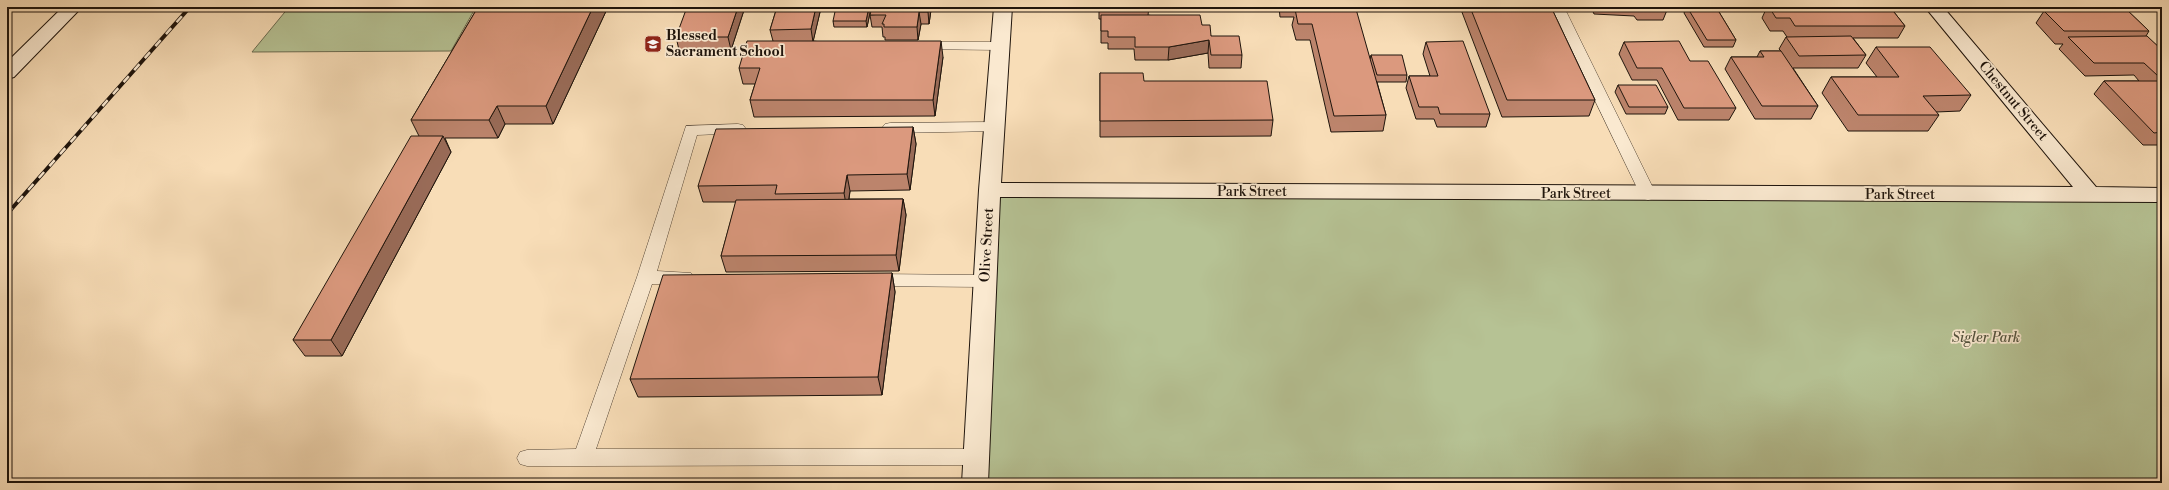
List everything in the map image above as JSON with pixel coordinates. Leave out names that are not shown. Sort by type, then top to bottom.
[{"type":"street","points":[[7,73],[73,7]]},
{"type":"street","name":"Olive Street","points":[[975,483],[990,190],[1003,7]]},
{"type":"street","name":"Chestnut Street","points":[[1934,7],[2091,195]]},
{"type":"street","name":"Park Street","points":[[990,190],[2162,195]]},
{"type":"lane","points":[[1557,7],[1648,194]]},
{"type":"lane","points":[[907,46],[1000,46]]},
{"type":"lane","points":[[875,128],[994,127]]},
{"type":"lane","points":[[583,458],[646,277],[691,130],[757,129]]},
{"type":"lane","points":[[646,277],[702,278]]},
{"type":"lane","points":[[852,280],[985,281]]},
{"type":"lane","points":[[527,458],[976,457]]},
{"type":"green space","points":[[289,7],[476,7],[451,51],[252,52]]},
{"type":"green space","name":"Sigler Park","points":[[2162,193],[2162,483],[985,483],[996,196]]},
{"type":"building","points":[[478,7],[593,7],[546,106],[497,106],[489,120],[411,120]]},
{"type":"building","points":[[687,7],[738,7],[728,37],[676,37]]},
{"type":"building","points":[[777,7],[816,7],[811,29],[770,30]]},
{"type":"building","points":[[836,7],[869,7],[866,21],[833,21]]},
{"type":"building","points":[[872,7],[928,7],[928,12],[919,12],[917,27],[884,27],[884,24],[882,24],[886,15],[870,15]]},
{"type":"building","points":[[1281,7],[1339,7],[1340,9],[1281,10]]},
{"type":"building","points":[[1470,7],[1551,7],[1595,100],[1507,100]]},
{"type":"building","points":[[1641,7],[1668,7],[1668,8],[1642,8]]},
{"type":"building","points":[[1687,7],[1716,7],[1736,40],[1707,40]]},
{"type":"building","points":[[1769,7],[1890,7],[1905,26],[1795,26],[1790,18],[1776,18]]},
{"type":"building","points":[[2069,7],[2124,7],[2149,31],[2064,31],[2044,11],[2073,11]]},
{"type":"building","points":[[1295,9],[1356,9],[1386,115],[1334,116],[1312,24],[1298,24]]},
{"type":"building","points":[[1101,15],[1200,15],[1202,25],[1210,25],[1211,36],[1239,36],[1242,55],[1211,55],[1209,40],[1169,47],[1135,47],[1135,37],[1108,37],[1108,31],[1101,31]]},
{"type":"building","points":[[1851,36],[1866,55],[1799,56],[1786,37]]},
{"type":"building","points":[[2147,36],[2162,50],[2162,76],[2158,76],[2144,63],[2094,63],[2068,37]]},
{"type":"building","points":[[747,41],[941,41],[933,100],[750,100],[760,68],[739,68]]},
{"type":"building","points":[[1463,41],[1490,114],[1440,114],[1438,107],[1419,107],[1409,76],[1438,76],[1426,42]]},
{"type":"building","points":[[1679,41],[1690,61],[1708,61],[1736,108],[1684,108],[1662,68],[1637,68],[1624,42]]},
{"type":"building","points":[[1876,47],[1930,47],[1971,95],[1923,96],[1939,115],[1858,115],[1831,77],[1899,77]]},
{"type":"building","points":[[1760,51],[1781,51],[1818,106],[1762,106],[1731,57],[1764,57]]},
{"type":"building","points":[[1371,55],[1402,55],[1407,75],[1377,75]]},
{"type":"building","points":[[1100,73],[1143,73],[1144,81],[1267,81],[1273,120],[1100,121]]},
{"type":"building","points":[[2104,81],[2162,81],[2162,132],[2154,133]]},
{"type":"building","points":[[1618,85],[1656,85],[1668,107],[1629,107]]},
{"type":"building","points":[[913,127],[907,174],[847,175],[844,193],[775,194],[777,185],[698,186],[716,129]]},
{"type":"building","points":[[411,136],[443,136],[331,340],[293,340]]},
{"type":"building","points":[[903,199],[896,255],[721,256],[736,200]]},
{"type":"building","points":[[892,273],[878,377],[630,379],[663,275]]},
{"type":"railway","points":[[7,214],[190,7]]},
{"type":"place","name":"Blessed Sacrament School","points":[[653,44]]}]
